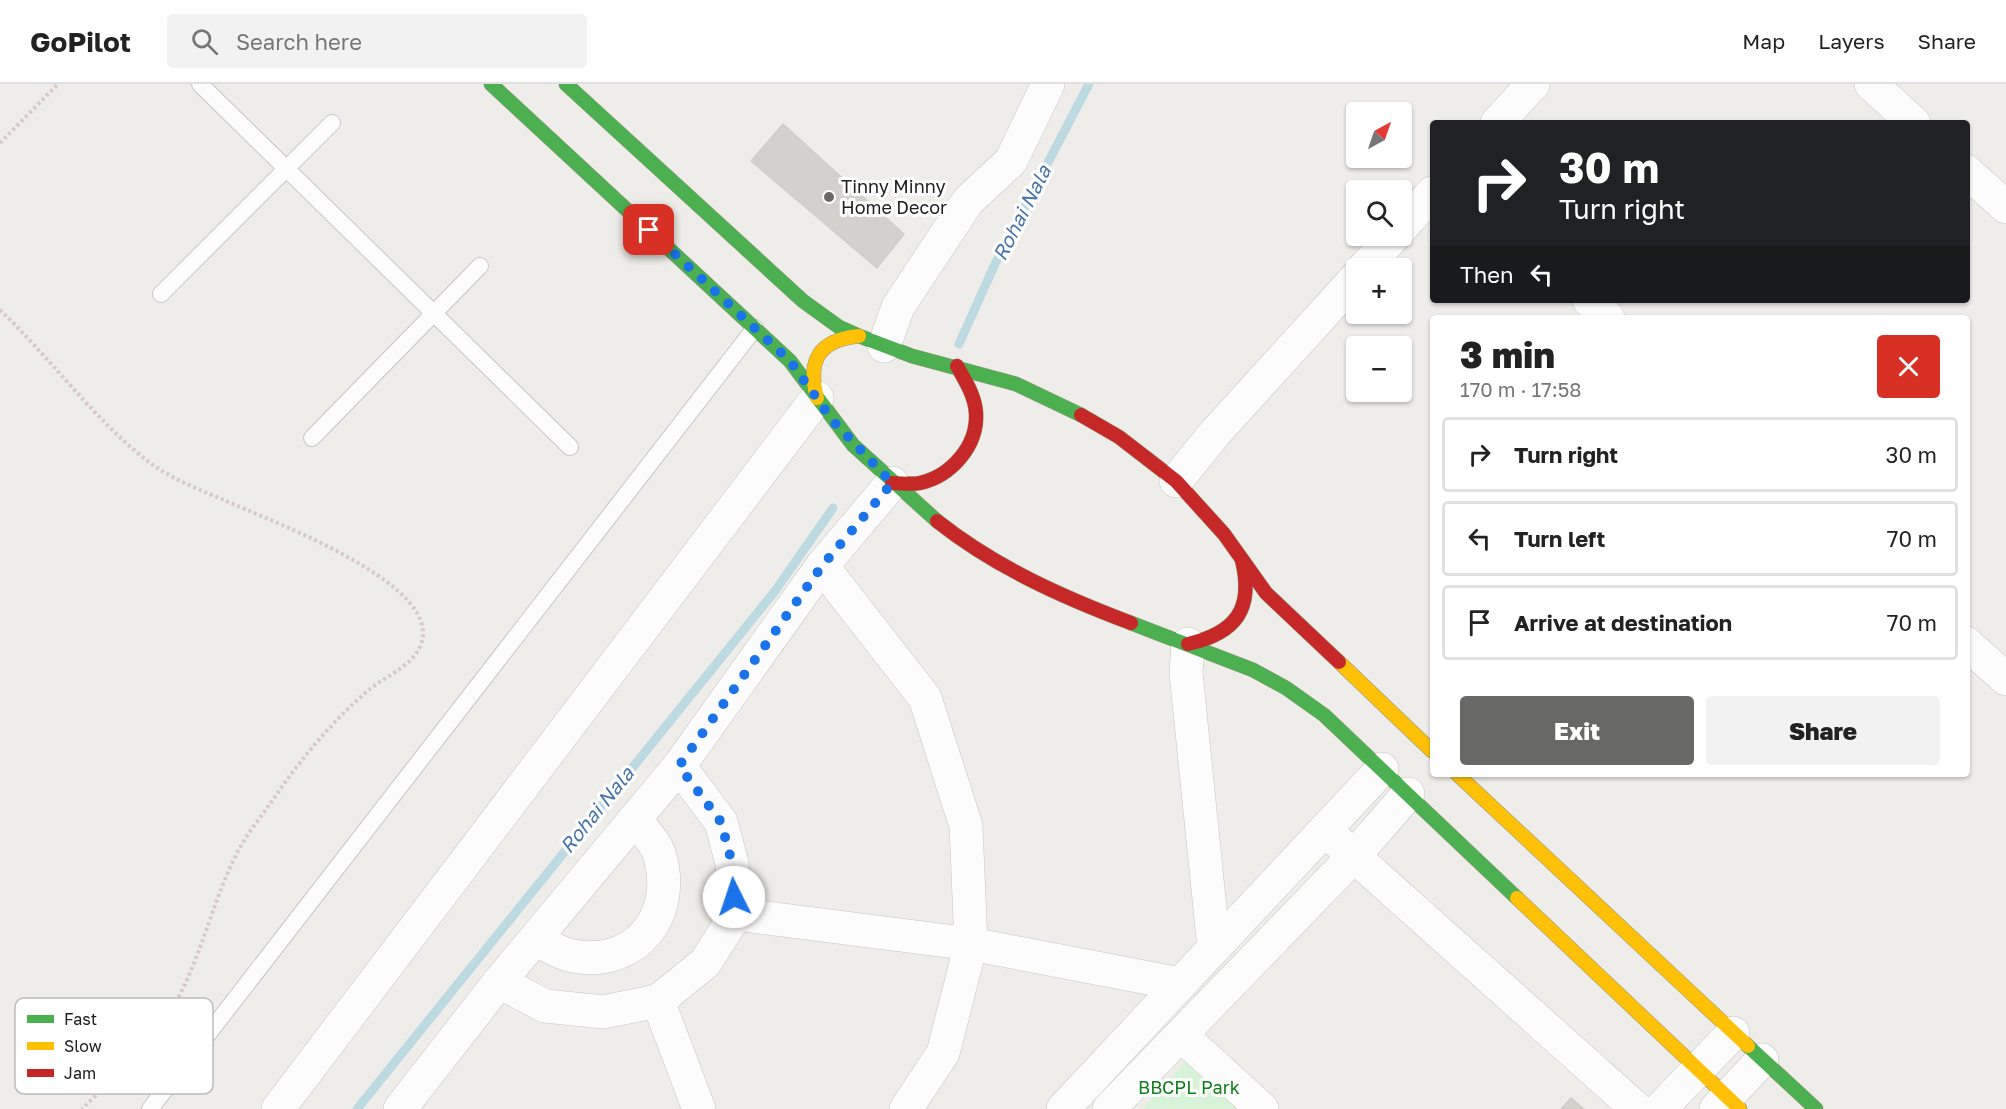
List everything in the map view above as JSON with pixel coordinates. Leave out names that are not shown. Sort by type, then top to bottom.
[{"type":"street","points":[[491,84],[790,361],[853,445],[892,483],[952,533],[998,563],[1067,599],[1253,670],[1286,688],[1324,715],[1699,1068],[1728,1105],[1762,1060]]},
{"type":"street","points":[[566,84],[803,300],[839,327],[912,356],[957,366],[1016,384],[1058,402],[1119,437],[1176,481],[1205,511],[1266,593],[1430,749]]},
{"type":"street","points":[[871,341],[898,307],[968,201],[1011,161],[1048,84]]},
{"type":"street","points":[[1500,120],[1533,84]]},
{"type":"street","points":[[1871,84],[1911,120]]},
{"type":"street","points":[[1970,175],[2006,207]]},
{"type":"street","points":[[1412,216],[1430,195]]},
{"type":"street","points":[[1373,258],[1385,246]]},
{"type":"street","points":[[1176,481],[1215,433],[1346,289]]},
{"type":"street","points":[[1592,303],[1605,315]]},
{"type":"street","points":[[817,398],[811,383],[812,367],[818,353],[837,339],[871,341]]},
{"type":"street","points":[[892,483],[918,484],[941,476],[960,460],[972,438],[976,414],[970,390],[957,366]]},
{"type":"street","points":[[278,1109],[817,398]]},
{"type":"street","points":[[400,1109],[499,982],[679,766],[822,566],[892,483]]},
{"type":"street","points":[[1188,644],[1206,641],[1221,634],[1239,616],[1247,592],[1247,575],[1242,559]]},
{"type":"street","points":[[822,566],[925,698],[966,826],[971,944],[943,1053],[906,1109]]},
{"type":"street","points":[[1188,644],[1186,673],[1214,948]]},
{"type":"street","points":[[1970,648],[2006,679]]},
{"type":"street","points":[[499,982],[545,1006],[603,1012],[658,1001],[705,963],[736,914],[732,863],[721,822],[679,766]]},
{"type":"street","points":[[1075,1105],[1180,984],[1382,769]]},
{"type":"street","points":[[1460,777],[1816,1109]]},
{"type":"street","points":[[1109,1109],[1354,856],[1408,794]]},
{"type":"street","points":[[535,939],[571,956],[600,958],[624,952],[646,936],[659,913],[666,885],[659,850],[635,819]]},
{"type":"street","points":[[1325,830],[1637,1109]]},
{"type":"street","points":[[736,914],[971,944],[1180,984]]},
{"type":"street","points":[[658,1001],[699,1109]]},
{"type":"street","points":[[1660,1109],[1733,1033]]},
{"type":"street","points":[[1181,1035],[1262,1109]]},
{"type":"lane","points":[[200,84],[570,447]]},
{"type":"lane","points":[[161,294],[332,123]]},
{"type":"lane","points":[[312,438],[480,266]]},
{"type":"lane","points":[[213,1028],[755,328]]},
{"type":"lane","points":[[150,1109],[162,1094]]},
{"type":"path","points":[[0,143],[58,84]]},
{"type":"path","points":[[0,310],[115,431],[153,465],[184,483],[324,545],[366,567],[396,589],[416,613],[423,633],[417,651],[405,666],[370,689],[324,735],[274,798],[237,854],[193,966],[177,998]]},
{"type":"path","points":[[82,1109],[97,1094]]},
{"type":"green space","name":"BBCPL Park","points":[[1185,1062],[1193,1063],[1243,1109],[1142,1109]]},
{"type":"building","name":"Tinny Minny Home Decor","points":[[783,124],[904,234],[877,268],[751,161]]},
{"type":"building","points":[[1571,1098],[1584,1109],[1561,1109]]},
{"type":"waterway","name":"Rohai Nala","points":[[959,344],[995,264],[1089,84]]},
{"type":"waterway","name":"Rohai Nala","points":[[357,1109],[775,591],[833,508]]},
{"type":"traffic: fast","points":[[491,84],[790,361],[853,445],[937,521]]},
{"type":"traffic: fast","points":[[566,84],[803,301],[839,327],[912,356],[1016,384],[1081,415]]},
{"type":"traffic: fast","points":[[1131,623],[1253,670],[1286,688],[1324,715],[1517,898]]},
{"type":"traffic: fast","points":[[1748,1046],[1816,1109]]},
{"type":"traffic: slow","points":[[817,398],[814,373],[819,354],[834,342],[859,336]]},
{"type":"traffic: slow","points":[[1339,662],[1430,749]]},
{"type":"traffic: slow","points":[[1460,777],[1748,1046]]},
{"type":"traffic: slow","points":[[1517,898],[1740,1109]]},
{"type":"traffic: jam","points":[[892,483],[917,484],[942,474],[960,458],[967,448],[972,437],[976,413],[974,400],[957,366]]},
{"type":"traffic: jam","points":[[1081,415],[1119,437],[1176,481],[1224,534],[1266,593],[1339,662]]},
{"type":"traffic: jam","points":[[937,521],[982,553],[1030,580],[1131,623]]},
{"type":"traffic: jam","points":[[1188,644],[1218,633],[1238,616],[1245,592],[1242,560]]},
{"type":"place","name":"Tinny Minny Home Decor","points":[[829,197]]},
{"type":"route","points":[[649,230],[790,361],[853,445],[892,483],[822,566],[679,766],[721,822],[732,863],[734,897]]}]
